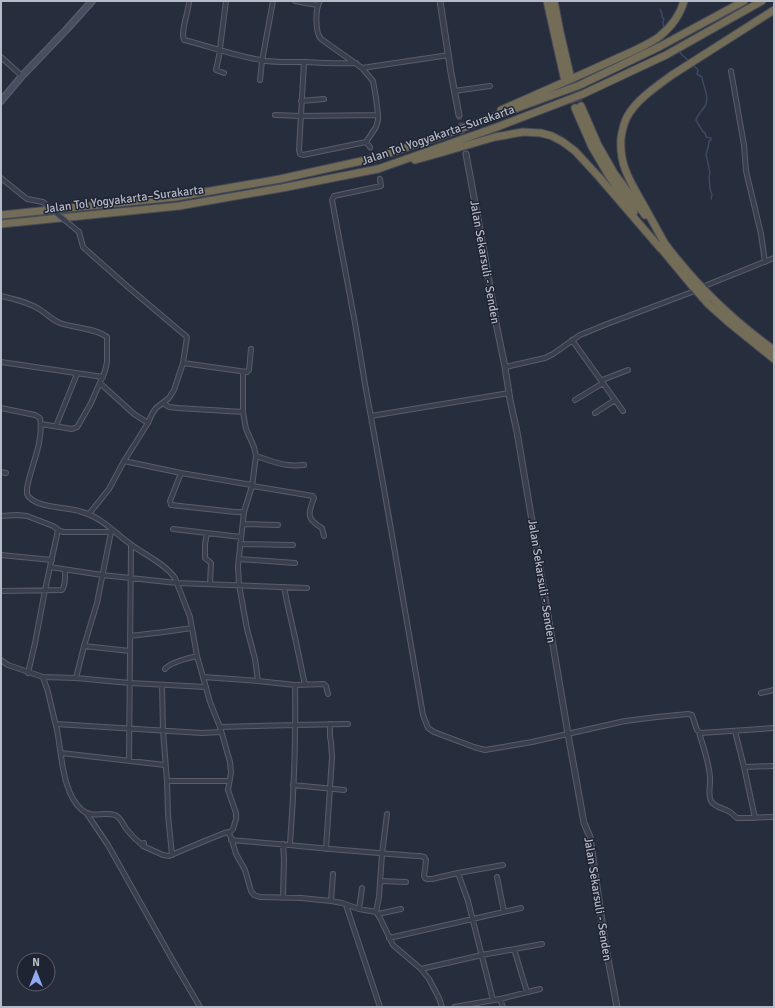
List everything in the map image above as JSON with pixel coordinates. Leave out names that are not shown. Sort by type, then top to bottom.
[{"type":"highway","points":[[547,1],[567,76],[554,1]]},
{"type":"highway","points":[[438,137],[576,77],[636,49],[659,36],[674,22],[682,9],[684,1]]},
{"type":"highway","name":"Jalan Tol Yogyakarta–Surakarta","points":[[1,215],[176,197],[280,179],[375,158],[438,137],[580,85],[659,47],[744,1]]},
{"type":"highway","name":"Jalan Tol Yogyakarta–Surakarta","points":[[1,224],[179,206],[251,194],[378,169],[497,127],[583,94],[666,55],[762,1]]},
{"type":"highway","points":[[663,247],[628,177],[623,163],[620,149],[622,132],[627,118],[635,105],[672,75],[774,10]]},
{"type":"highway","points":[[578,107],[614,173],[663,247],[693,287],[709,305],[774,359]]},
{"type":"highway","points":[[378,169],[440,154],[495,137],[523,132],[541,133],[552,136],[575,151],[708,295],[757,338],[774,350]]},
{"type":"main road","points":[[1,101],[22,76],[92,1]]},
{"type":"street","points":[[189,1],[188,12],[182,35],[184,40],[202,44],[220,51],[262,61],[335,64],[356,63]]},
{"type":"street","points":[[224,73],[216,70],[219,60],[226,1]]},
{"type":"street","points":[[260,80],[273,1]]},
{"type":"street","points":[[295,1],[319,3],[317,27],[321,39],[356,63],[373,81],[378,115],[377,124],[366,142],[303,155],[300,154],[300,116],[304,62]]},
{"type":"street","points":[[440,1],[459,115]]},
{"type":"street","points":[[362,68],[448,55]]},
{"type":"street","points":[[1,57],[22,76]]},
{"type":"street","points":[[731,71],[744,145],[746,171],[761,234],[765,262]]},
{"type":"street","points":[[454,90],[490,86]]},
{"type":"street","points":[[301,101],[324,99]]},
{"type":"street","points":[[275,115],[378,115]]},
{"type":"street","points":[[366,142],[370,147]]},
{"type":"street","name":"Jalan Sekarsuli - Senden","points":[[466,154],[517,432],[584,823],[590,837],[605,942],[617,1007]]},
{"type":"street","points":[[1,178],[27,199],[43,202],[79,232],[83,247],[187,337],[183,363],[174,390],[169,398],[156,408],[109,489],[90,514]]},
{"type":"street","points":[[380,179],[381,186],[334,196],[332,200],[401,582],[423,714],[428,728],[446,737],[485,750],[532,742],[625,721],[688,714],[692,715],[699,732],[710,773],[711,802],[730,812],[737,818],[774,817]]},
{"type":"street","points":[[707,285],[774,258]]},
{"type":"street","points":[[505,367],[545,358],[580,335],[692,292]]},
{"type":"street","points":[[1,296],[15,299],[37,307],[58,322],[106,336],[108,339],[107,362],[103,377],[91,403],[77,427],[72,429],[41,424]]},
{"type":"street","points":[[572,340],[623,411]]},
{"type":"street","points":[[183,363],[247,372],[249,370],[251,349]]},
{"type":"street","points":[[1,362],[103,377]]},
{"type":"street","points":[[575,400],[602,382],[628,370]]},
{"type":"street","points":[[243,372],[243,412],[246,429],[254,447],[256,456],[252,485],[244,512],[240,544],[240,585],[247,629],[258,681]]},
{"type":"street","points":[[56,426],[77,374]]},
{"type":"street","points":[[100,384],[134,414],[148,424]]},
{"type":"street","points":[[371,416],[509,393]]},
{"type":"street","points":[[595,413],[615,400]]},
{"type":"street","points":[[163,403],[169,407],[175,408],[243,412]]},
{"type":"street","points":[[1,408],[38,415],[40,418],[41,424],[38,448],[27,484],[27,494],[33,500],[42,504],[90,514],[104,522],[113,532],[167,569],[174,578],[190,617],[197,656],[230,762],[228,793],[236,813],[236,820],[233,829],[229,833],[226,832],[172,855],[163,855],[143,846],[144,843],[141,844],[127,831],[123,822],[117,816],[112,814],[87,814]]},
{"type":"street","points":[[256,456],[275,463],[304,465]]},
{"type":"street","points":[[124,461],[181,473],[313,496],[314,498],[309,513],[314,522],[322,528],[324,536]]},
{"type":"street","points":[[1,472],[6,473]]},
{"type":"street","points":[[181,473],[170,501],[171,505],[244,512]]},
{"type":"street","points":[[1,516],[27,516],[53,526],[62,532],[68,533],[113,532]]},
{"type":"street","points":[[243,524],[278,525]]},
{"type":"street","points":[[173,529],[241,537]]},
{"type":"street","points":[[28,673],[58,530]]},
{"type":"street","points":[[76,678],[97,603],[102,575],[113,532]]},
{"type":"street","points":[[207,534],[205,558],[211,563],[210,584]]},
{"type":"street","points":[[240,544],[293,545]]},
{"type":"street","points":[[128,761],[131,545]]},
{"type":"street","points":[[1,555],[52,560]]},
{"type":"street","points":[[239,558],[295,563]]},
{"type":"street","points":[[50,567],[102,575],[177,583],[307,588]]},
{"type":"street","points":[[1,591],[63,589],[65,570]]},
{"type":"street","points":[[284,587],[304,685]]},
{"type":"street","points":[[130,636],[192,628]]},
{"type":"street","points":[[84,646],[130,650]]},
{"type":"street","points":[[166,669],[166,667],[172,664],[197,656]]},
{"type":"street","points":[[1,660],[8,665],[43,678],[76,678],[130,683],[206,687]]},
{"type":"street","points":[[203,677],[296,685],[324,684],[327,687],[328,694]]},
{"type":"street","points":[[43,678],[48,690],[56,724],[65,776],[70,793],[78,806],[87,814],[108,845],[200,1007]]},
{"type":"street","points":[[162,685],[163,731],[172,855]]},
{"type":"street","points":[[290,844],[296,725],[296,685]]},
{"type":"street","points":[[761,693],[774,690]]},
{"type":"street","points":[[56,724],[202,733],[221,732]]},
{"type":"street","points":[[326,849],[332,757],[330,724]]},
{"type":"street","points":[[220,728],[348,724]]},
{"type":"street","points":[[699,732],[704,733],[774,728]]},
{"type":"street","points":[[735,731],[755,818]]},
{"type":"street","points":[[61,753],[166,765]]},
{"type":"street","points":[[744,767],[774,766]]},
{"type":"street","points":[[167,781],[229,781]]},
{"type":"street","points":[[293,785],[344,790]]},
{"type":"street","points":[[388,814],[382,854],[377,913],[389,938],[396,948],[421,969],[429,979],[437,993],[442,1007]]},
{"type":"street","points":[[229,833],[236,854],[245,870],[250,888],[254,895],[260,897],[301,898],[331,901],[377,913],[401,909]]},
{"type":"street","points":[[231,840],[424,857],[426,860],[424,877],[432,880],[458,873],[503,865]]},
{"type":"street","points":[[283,844],[283,898]]},
{"type":"street","points":[[458,873],[468,901],[493,1000]]},
{"type":"street","points":[[331,901],[333,874]]},
{"type":"street","points":[[497,877],[504,912]]},
{"type":"street","points":[[380,881],[406,882]]},
{"type":"street","points":[[359,909],[362,888]]},
{"type":"street","points":[[346,905],[380,1007]]},
{"type":"street","points":[[389,938],[522,908]]},
{"type":"street","points":[[421,969],[482,955],[542,944]]},
{"type":"street","points":[[514,949],[527,992]]},
{"type":"street","points":[[454,1007],[500,999],[540,989]]},
{"type":"street","points":[[500,999],[503,1007]]},
{"type":"waterway","points":[[660,9],[664,19],[664,29]]},
{"type":"waterway","points":[[679,51],[689,61]]},
{"type":"waterway","points":[[693,65],[698,70],[697,74],[702,77],[707,95],[705,106],[696,120],[706,137],[711,138],[706,154],[710,173],[711,199]]},
{"type":"tunnel","points":[[570,75],[581,106]]},
{"type":"tunnel","points":[[564,77],[575,108]]},
{"type":"tunnel","points":[[459,115],[466,154]]},
{"type":"tunnel","points":[[370,147],[380,179]]}]
